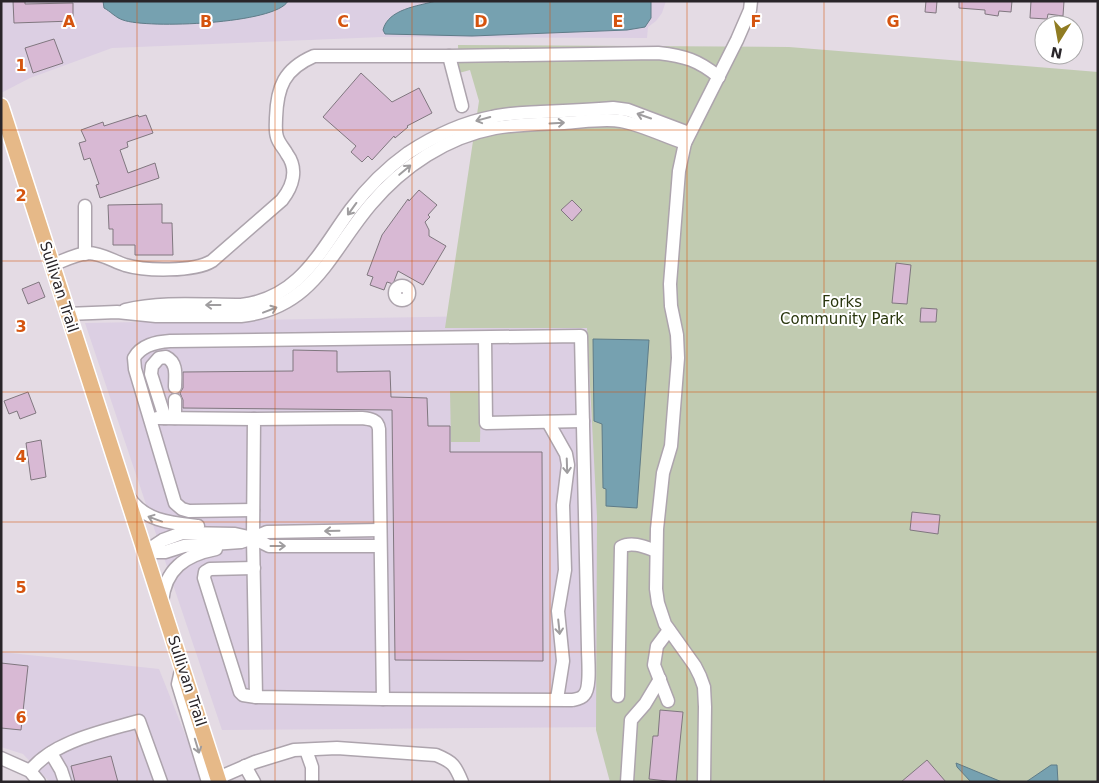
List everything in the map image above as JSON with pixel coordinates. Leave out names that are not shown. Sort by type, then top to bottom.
[{"type":"main road","name":"Sullivan Trail","points":[[1,106],[162,602],[215,781]]},
{"type":"street","points":[[704,782],[704,687],[695,666],[668,630],[660,611],[657,596],[656,551],[663,473],[670,446],[678,358],[678,342],[672,314],[670,289],[679,171],[687,138],[737,40],[751,5]]},
{"type":"street","points":[[52,265],[85,254],[96,255],[142,268],[192,268],[207,264],[282,200],[291,187],[293,168],[288,154],[277,138],[277,102],[281,86],[289,72],[308,58],[320,55],[449,56],[658,53],[692,59],[706,66],[719,77]]},
{"type":"street","points":[[449,56],[462,106]]},
{"type":"street","points":[[68,314],[117,312],[156,316],[250,310],[262,301],[315,271],[396,162],[448,130],[493,116],[621,109],[687,138]]},
{"type":"street","points":[[85,206],[85,254]]},
{"type":"street","points":[[253,510],[189,511],[180,508],[174,499],[134,362],[136,355],[143,348],[160,341],[581,336],[588,686],[586,694],[580,699],[383,699],[256,697],[243,695],[240,692],[204,578],[206,572],[210,569],[254,568]]},
{"type":"street","points":[[484,338],[486,423],[583,421]]},
{"type":"street","points":[[170,418],[151,374],[152,366],[159,358],[166,357],[173,362],[175,368],[175,387]]},
{"type":"street","points":[[170,418],[175,400]]},
{"type":"street","points":[[150,418],[362,418],[378,423],[380,429],[383,699]]},
{"type":"street","points":[[254,419],[253,538],[256,697]]},
{"type":"street","points":[[548,422],[566,454],[568,465],[563,501],[564,583],[558,611],[563,661],[557,699]]},
{"type":"street","points":[[561,446],[584,446]]},
{"type":"street","points":[[126,494],[144,513],[160,521],[234,528],[269,546],[380,546]]},
{"type":"street","points":[[145,552],[165,552],[184,546],[241,542],[267,532],[380,530]]},
{"type":"street","points":[[162,602],[166,581],[176,566],[205,551],[236,548],[253,538]]},
{"type":"street","points":[[618,696],[621,547],[627,544],[640,545],[656,551]]},
{"type":"street","points":[[564,583],[587,583]]},
{"type":"street","points":[[668,630],[657,646],[654,665],[668,701]]},
{"type":"street","points":[[626,782],[631,720],[645,704],[660,680]]},
{"type":"street","points":[[30,771],[37,762],[70,743],[139,720],[160,782]]},
{"type":"street","points":[[215,781],[244,766],[294,750],[337,748],[436,755],[451,761],[457,769],[462,782]]},
{"type":"street","points":[[306,750],[312,768],[312,782]]},
{"type":"street","points":[[51,753],[61,770],[65,782]]},
{"type":"street","points":[[1,758],[30,771],[39,782]]},
{"type":"street","points":[[244,766],[254,782]]},
{"type":"shaded area","points":[[1,1],[666,1],[662,13],[648,27],[647,38],[382,37],[112,48],[30,78],[1,93]]},
{"type":"shaded area","points":[[596,314],[619,727],[222,730],[85,323]]},
{"type":"shaded area","points":[[1,652],[159,669],[204,782],[50,782],[23,754],[1,747]]},
{"type":"green space","name":"Forks Community Park","points":[[458,45],[789,47],[1098,72],[1098,782],[610,782],[596,730],[597,517],[587,328],[445,328],[479,101],[470,70],[459,73]]},
{"type":"green space","points":[[450,391],[481,391],[480,442],[451,442]]},
{"type":"water","points":[[103,1],[288,1],[278,9],[261,15],[210,22],[157,24],[136,23],[120,19],[104,8]]},
{"type":"water","points":[[436,1],[651,1],[651,18],[645,27],[627,30],[472,36],[385,34],[383,30],[386,23],[397,13]]},
{"type":"water","points":[[593,339],[649,340],[637,508],[606,506],[606,489],[603,488],[602,424],[594,421]]},
{"type":"water","points":[[956,763],[1002,782],[971,782],[957,767]]},
{"type":"water","points":[[1051,765],[1057,765],[1058,782],[1026,782]]},
{"type":"building","points":[[13,1],[25,1],[25,4],[73,3],[73,21],[14,23]]},
{"type":"building","points":[[926,1],[937,1],[936,13],[925,12]]},
{"type":"building","points":[[959,1],[1012,1],[1011,12],[999,11],[998,16],[985,14],[985,10],[959,8]]},
{"type":"building","points":[[1031,1],[1064,1],[1063,15],[1034,15],[1034,18],[1030,18]]},
{"type":"building","points":[[54,39],[63,63],[33,73],[25,48]]},
{"type":"building","points":[[361,73],[392,102],[419,88],[432,113],[407,126],[395,138],[394,136],[372,160],[368,156],[362,162],[351,152],[356,146],[323,117]]},
{"type":"building","points":[[138,115],[139,117],[146,115],[153,133],[127,142],[128,147],[120,150],[128,173],[155,163],[159,178],[100,198],[96,185],[99,184],[90,158],[84,160],[79,143],[86,141],[81,130],[103,122],[104,126]]},
{"type":"building","points":[[419,190],[437,205],[428,215],[430,217],[425,222],[429,230],[429,236],[446,246],[423,285],[398,271],[393,284],[387,282],[384,290],[370,285],[373,277],[367,275],[382,235],[408,199],[409,201]]},
{"type":"building","points":[[572,200],[582,210],[572,221],[561,210]]},
{"type":"building","points":[[162,204],[162,223],[172,223],[173,255],[135,255],[135,245],[113,245],[113,229],[109,229],[108,205]]},
{"type":"building","points":[[896,263],[911,265],[907,304],[892,303]]},
{"type":"building","points":[[39,282],[45,297],[28,304],[22,289]]},
{"type":"building","points":[[921,308],[937,309],[936,322],[920,322]]},
{"type":"building","points":[[293,350],[337,351],[337,372],[390,371],[391,397],[427,398],[428,426],[450,426],[450,452],[542,452],[543,661],[395,660],[392,410],[183,408],[183,400],[180,393],[183,388],[183,372],[293,371]]},
{"type":"building","points":[[28,392],[36,413],[20,419],[17,411],[9,414],[4,401]]},
{"type":"building","points":[[41,440],[46,477],[31,480],[26,443]]},
{"type":"building","points":[[912,512],[940,515],[938,534],[910,530]]},
{"type":"building","points":[[1,663],[28,666],[21,730],[1,728]]},
{"type":"building","points":[[660,710],[683,712],[676,782],[649,779],[653,736],[658,736]]},
{"type":"building","points":[[111,756],[118,782],[75,782],[71,766]]},
{"type":"building","points":[[927,760],[946,782],[901,782]]}]
